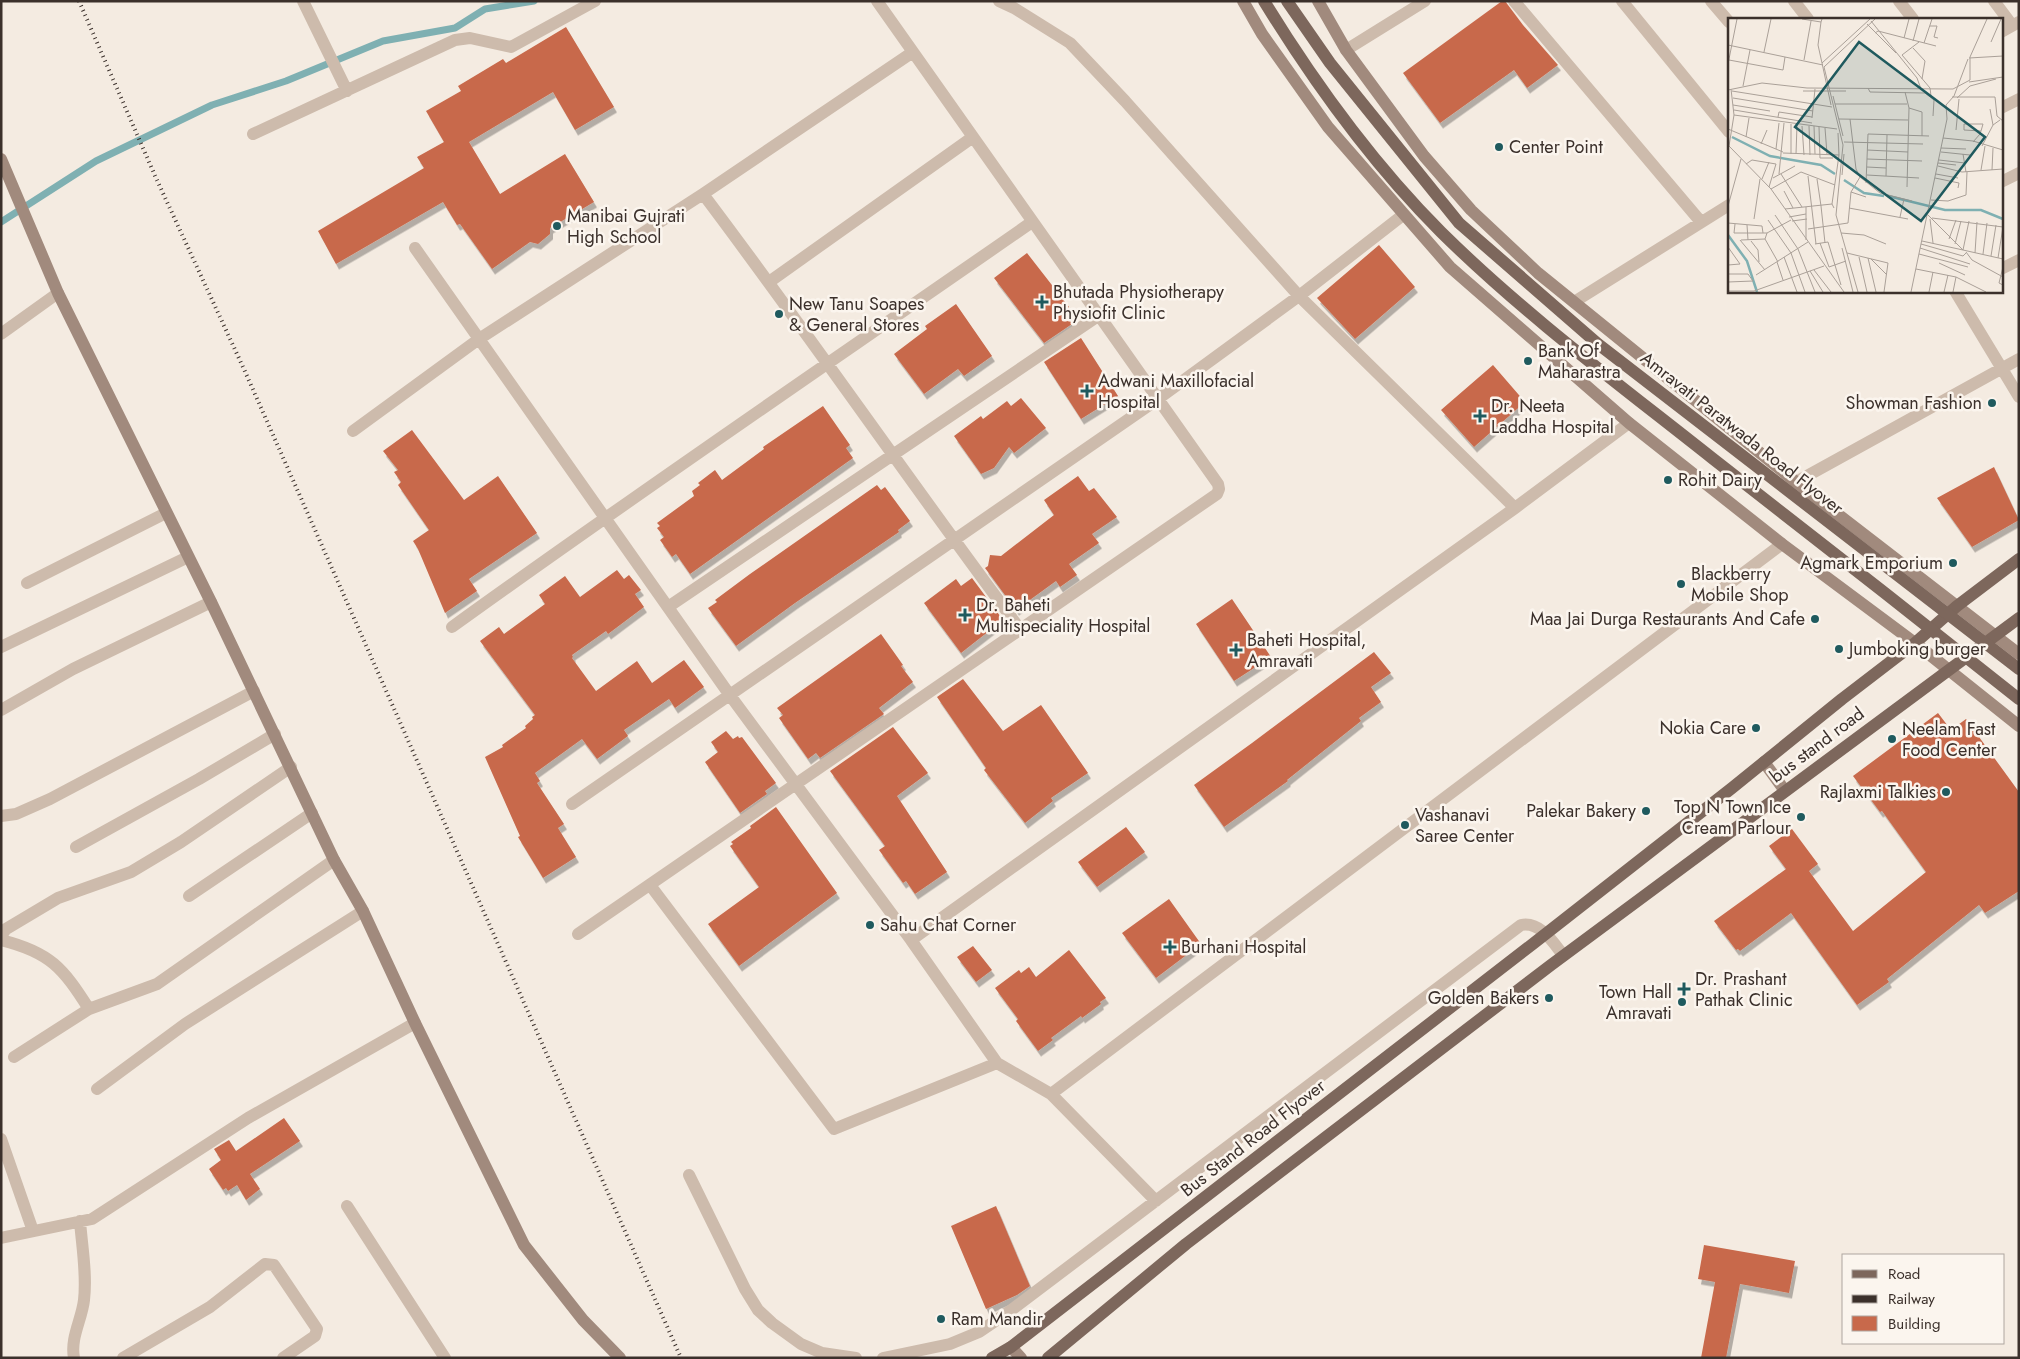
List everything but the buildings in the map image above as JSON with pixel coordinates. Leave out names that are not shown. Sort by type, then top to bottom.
[{"type":"main road","points":[[1264,1],[1333,106],[1394,181],[1439,230],[1487,276],[1568,345],[2019,699]]},
{"type":"main road","name":"Amravati Paratwada Road Flyover","points":[[1287,1],[1330,63],[1400,152],[1465,229],[1598,344],[2019,669]]},
{"type":"main road","name":"bus stand road","points":[[1546,933],[2019,559]]},
{"type":"main road","name":"bus stand road","points":[[1563,955],[2019,618]]},
{"type":"main road","name":"Bus Stand Road Flyover","points":[[992,1358],[1011,1347],[1546,933]]},
{"type":"main road","points":[[1048,1358],[1186,1244],[1563,955]]},
{"type":"street","points":[[303,1],[345,87]]},
{"type":"street","points":[[253,134],[345,87],[455,40],[470,38],[504,47],[511,47],[595,1]]},
{"type":"street","points":[[578,934],[1217,494],[1219,489],[1218,484],[877,1]]},
{"type":"street","points":[[999,1],[1014,8],[1070,43],[1125,101],[1299,296],[1515,508]]},
{"type":"street","points":[[1243,1],[1262,34],[1328,127],[1450,267],[1628,423],[1782,544],[1915,643],[2019,726]]},
{"type":"street","points":[[1318,1],[1346,50],[1424,156],[1471,210],[1538,272],[1796,482],[2019,654]]},
{"type":"street","points":[[1346,50],[1425,1]]},
{"type":"street","points":[[1514,1],[1701,222]]},
{"type":"street","points":[[1622,1],[1728,131]]},
{"type":"street","points":[[1711,1],[1728,21]]},
{"type":"street","points":[[1794,1],[1807,18]]},
{"type":"street","points":[[1899,1],[1912,18]]},
{"type":"street","points":[[1994,1],[2011,26]]},
{"type":"street","points":[[353,431],[479,339],[703,194],[913,52]]},
{"type":"street","points":[[2002,108],[2019,99]]},
{"type":"street","points":[[770,282],[973,137]]},
{"type":"street","points":[[2,160],[58,293],[211,602],[334,860],[363,911],[414,1023],[524,1244],[583,1320],[620,1358]]},
{"type":"street","points":[[2002,182],[2019,173]]},
{"type":"street","points":[[703,194],[770,282],[827,365],[953,540],[1020,629]]},
{"type":"street","points":[[1574,302],[1728,206]]},
{"type":"street","points":[[572,804],[1158,399],[1299,296],[1403,215]]},
{"type":"street","points":[[452,627],[604,517],[1032,222]]},
{"type":"street","points":[[416,248],[729,694],[911,940],[997,1063],[1051,1094],[1156,1200]]},
{"type":"street","points":[[2002,268],[2019,260]]},
{"type":"street","points":[[1956,292],[2019,397]]},
{"type":"street","points":[[1,334],[58,293]]},
{"type":"street","points":[[668,608],[1098,316]]},
{"type":"street","points":[[1796,482],[2001,368],[2019,360]]},
{"type":"street","points":[[911,940],[1515,508],[1628,423]]},
{"type":"street","points":[[27,583],[166,513]]},
{"type":"street","points":[[1051,1094],[1782,544]]},
{"type":"street","points":[[1,647],[188,557]]},
{"type":"street","points":[[1,710],[73,669],[211,602]]},
{"type":"street","points":[[1,816],[16,814],[50,800],[254,691]]},
{"type":"street","points":[[76,847],[199,779],[275,734]]},
{"type":"street","points":[[1764,762],[1784,791]]},
{"type":"street","points":[[89,1009],[61,969],[44,955],[31,948],[1,938],[6,929],[58,898],[130,872],[181,842],[291,767]]},
{"type":"street","points":[[189,896],[312,813]]},
{"type":"street","points":[[14,1058],[89,1009],[157,984],[334,860]]},
{"type":"street","points":[[650,885],[834,1129],[997,1063]]},
{"type":"street","points":[[97,1089],[185,1024],[363,911]]},
{"type":"street","points":[[883,1358],[950,1344],[979,1332],[1018,1306],[1521,925],[1527,924],[1546,933],[1563,955]]},
{"type":"street","points":[[1,1238],[92,1219],[248,1118],[414,1023]]},
{"type":"street","points":[[1,1139],[33,1231]]},
{"type":"street","points":[[689,1176],[745,1289],[758,1310],[772,1323],[801,1344],[822,1353],[856,1358]]},
{"type":"street","points":[[346,1206],[445,1358]]},
{"type":"street","points":[[74,1358],[75,1331],[84,1303],[85,1284],[80,1221]]},
{"type":"street","points":[[123,1358],[210,1307],[264,1264],[269,1263],[274,1265],[317,1329],[315,1336],[283,1358]]},
{"type":"street","points":[[1011,1347],[1021,1358]]},
{"type":"waterway","points":[[1,222],[96,161],[212,105],[286,81],[383,41],[455,28],[485,9],[534,1]]},
{"type":"railway","points":[[79,1],[681,1358]]},
{"type":"place","name":"Center Point","points":[[1499,147]]},
{"type":"place","name":"Manibai Gujrati High School","points":[[557,226]]},
{"type":"place","name":"Bhutada Physiotherapy Physiofit Clinic","points":[[1042,302]]},
{"type":"place","name":"New Tanu Soapes & General Stores","points":[[779,314]]},
{"type":"place","name":"Bank Of Maharastra","points":[[1528,361]]},
{"type":"place","name":"Adwani Maxillofacial Hospital","points":[[1087,391]]},
{"type":"place","name":"Showman Fashion","points":[[1992,403]]},
{"type":"place","name":"Dr. Neeta Laddha Hospital","points":[[1480,416]]},
{"type":"place","name":"Rohit Dairy","points":[[1668,480]]},
{"type":"place","name":"Agmark Emporium","points":[[1953,563]]},
{"type":"place","name":"Blackberry Mobile Shop","points":[[1681,584]]},
{"type":"place","name":"Dr. Baheti Multispeciality Hospital","points":[[965,615]]},
{"type":"place","name":"Maa Jai Durga Restaurants And Cafe","points":[[1815,619]]},
{"type":"place","name":"Jumboking burger","points":[[1839,649]]},
{"type":"place","name":"Baheti Hospital, Amravati","points":[[1236,650]]},
{"type":"place","name":"Nokia Care","points":[[1756,728]]},
{"type":"place","name":"Neelam Fast Food Center","points":[[1892,739]]},
{"type":"place","name":"Rajlaxmi Talkies","points":[[1946,792]]},
{"type":"place","name":"Palekar Bakery","points":[[1646,811]]},
{"type":"place","name":"Top N Town Ice Cream Parlour","points":[[1801,817]]},
{"type":"place","name":"Vashanavi Saree Center","points":[[1405,825]]},
{"type":"place","name":"Sahu Chat Corner","points":[[870,925]]},
{"type":"place","name":"Burhani Hospital","points":[[1170,947]]},
{"type":"place","name":"Dr. Prashant Pathak Clinic","points":[[1684,989]]},
{"type":"place","name":"Golden Bakers","points":[[1549,998]]},
{"type":"place","name":"Town Hall Amravati","points":[[1682,1002]]},
{"type":"place","name":"Ram Mandir","points":[[941,1319]]}]
